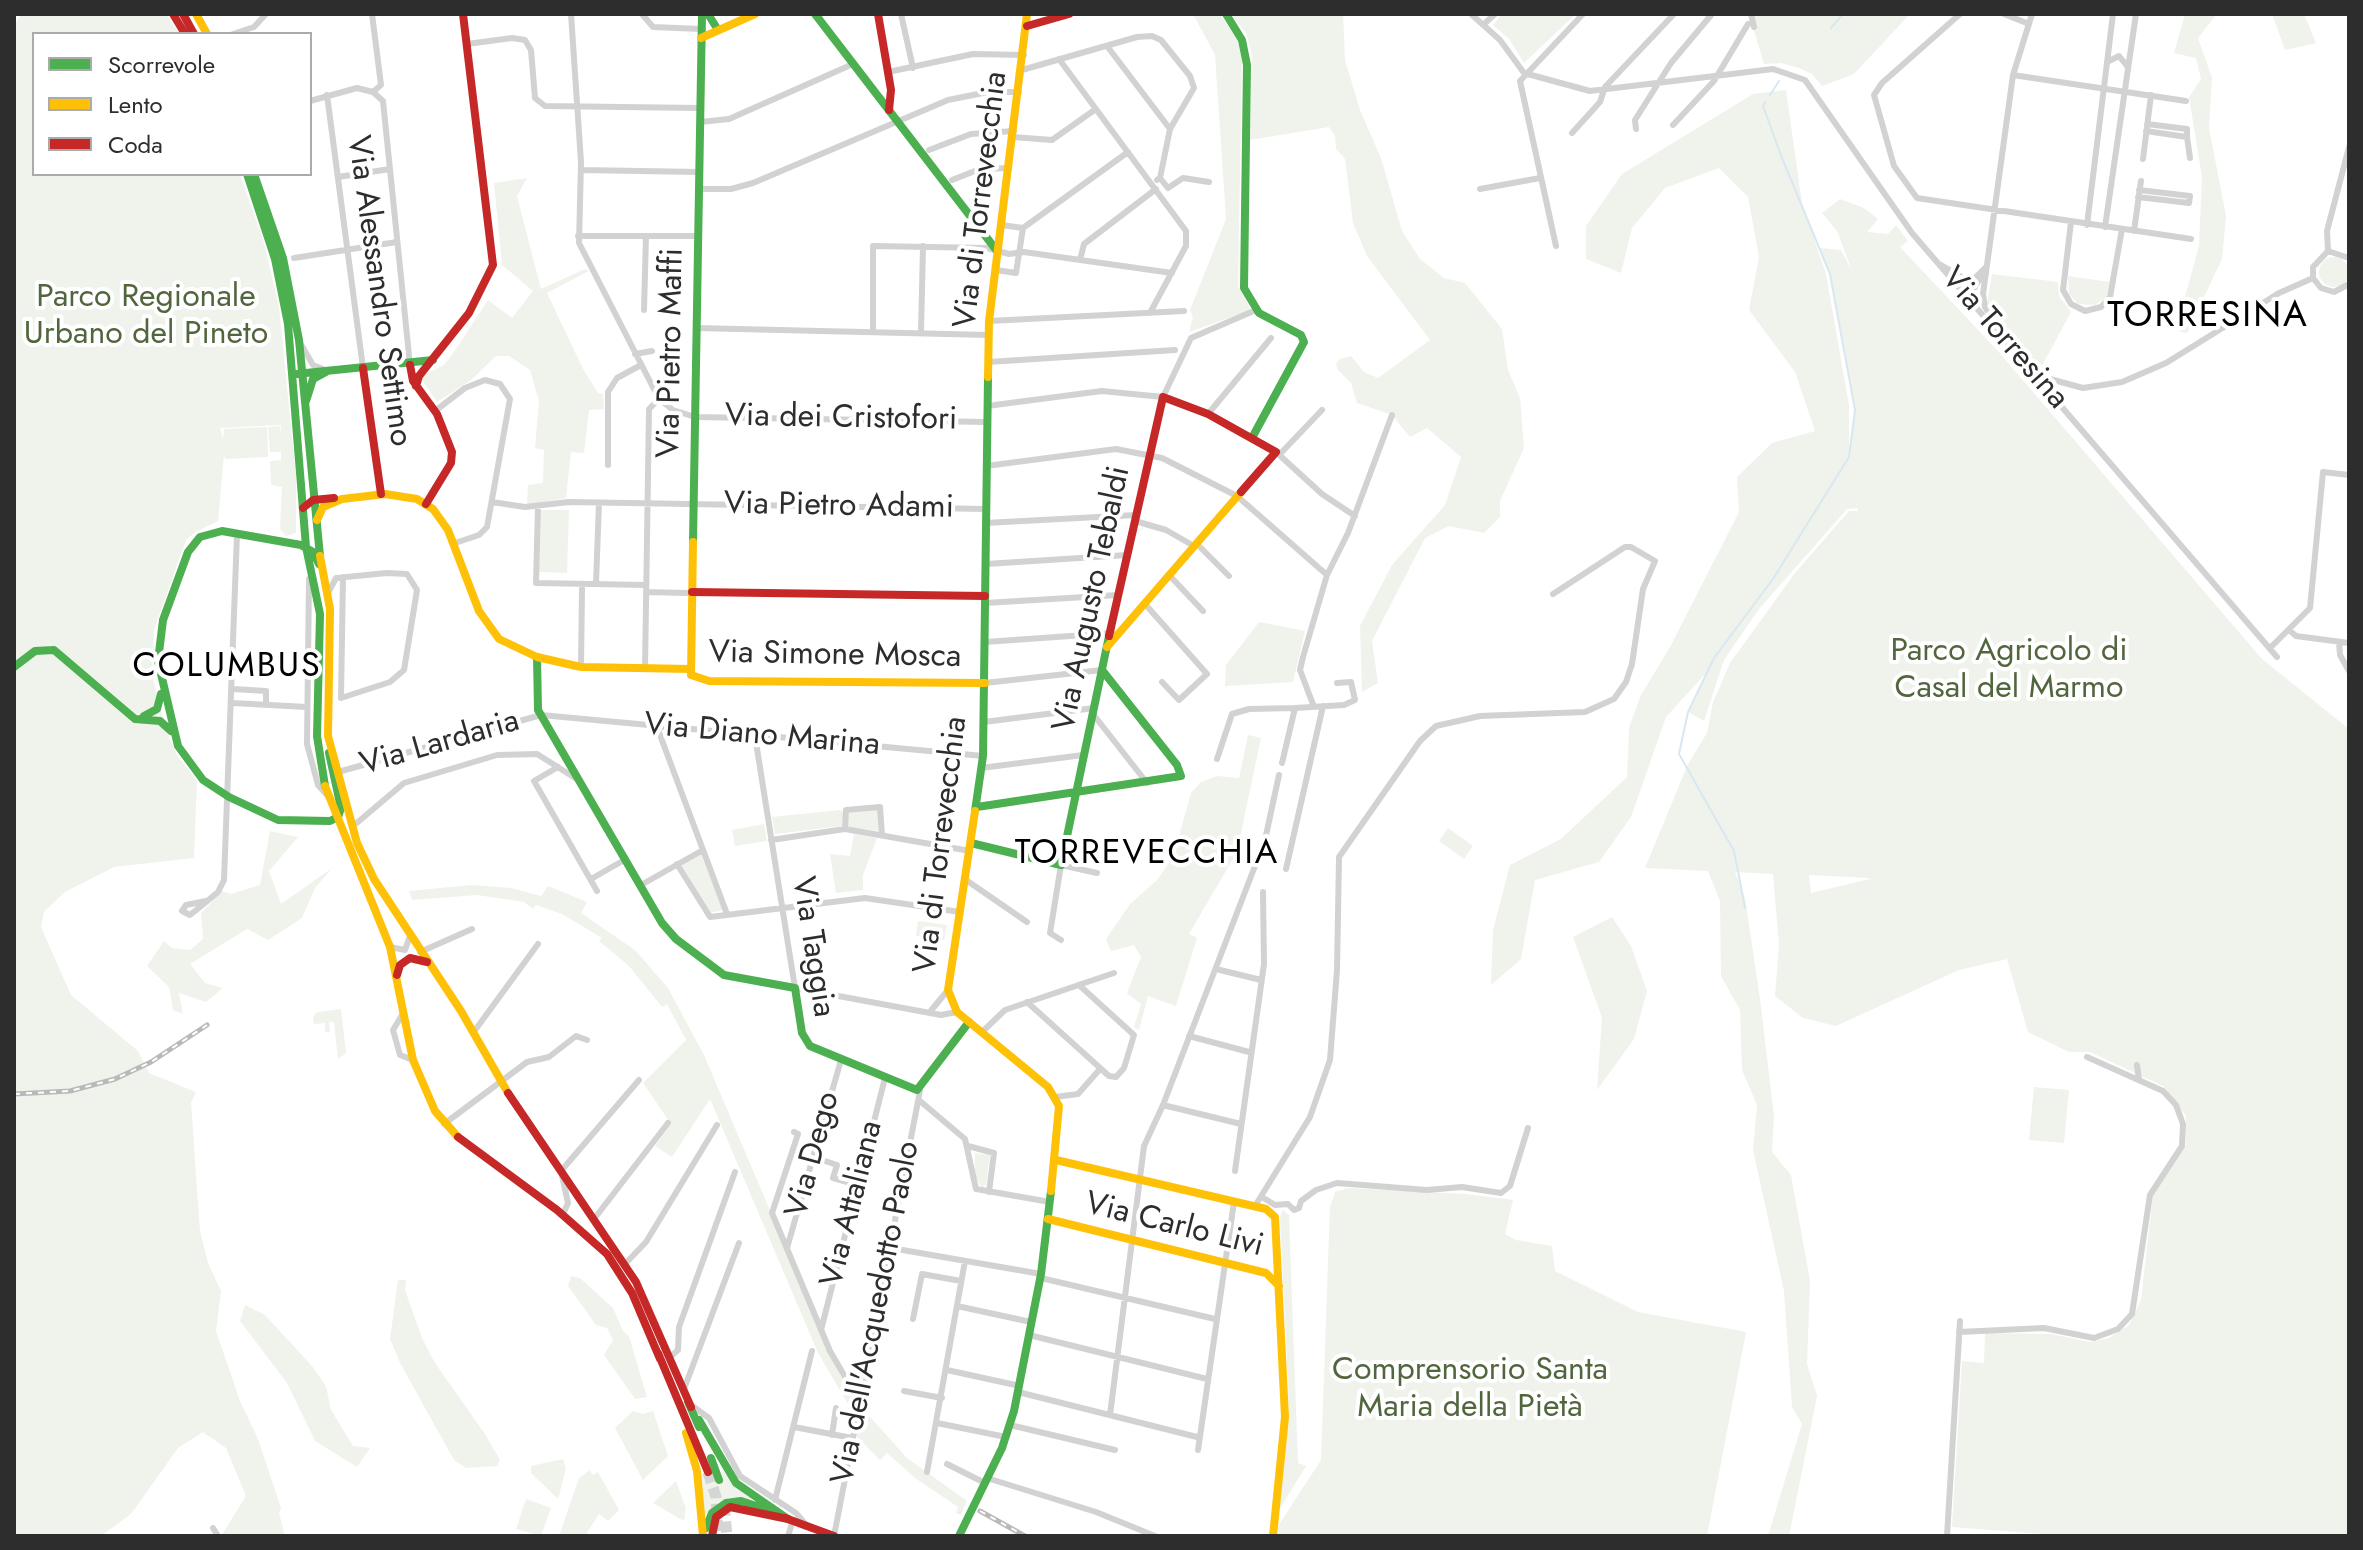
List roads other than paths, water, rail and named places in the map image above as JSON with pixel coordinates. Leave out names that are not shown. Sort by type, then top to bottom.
[{"type":"main road","points":[[173,14],[184,32]]},
{"type":"main road","points":[[183,14],[193,32]]},
{"type":"main road","points":[[196,14],[206,32]]},
{"type":"main road","points":[[416,386],[417,378],[483,291],[493,265],[463,14]]},
{"type":"main road","name":"Via Pietro Maffi","points":[[691,669],[702,14]]},
{"type":"main road","points":[[708,14],[718,30]]},
{"type":"main road","points":[[701,34],[755,14]]},
{"type":"main road","points":[[815,14],[986,244],[998,251]]},
{"type":"main road","points":[[878,14],[888,72],[889,110]]},
{"type":"main road","name":"Via di Torrevecchia","points":[[1027,14],[988,335],[983,756],[948,990],[957,1012],[1042,1079],[1055,1097]]},
{"type":"main road","points":[[1027,26],[1069,14]]},
{"type":"main road","points":[[1226,14],[1239,33],[1246,61],[1243,278],[1246,295],[1256,310],[1301,335],[1303,348],[1253,436]]},
{"type":"main road","points":[[248,176],[281,283],[293,378],[307,551],[320,608],[317,736],[326,794],[373,899],[390,947],[413,1060],[444,1124],[467,1145],[563,1214],[611,1259],[632,1293],[708,1472]]},
{"type":"main road","points":[[14,667],[35,651],[54,650],[131,716],[139,720],[162,722],[174,735],[198,774],[229,797],[284,821],[323,823],[335,819],[341,805],[328,736],[328,593],[316,531],[303,371],[288,278],[255,176]]},
{"type":"main road","points":[[293,378],[303,371],[410,365],[433,360]]},
{"type":"main road","points":[[410,365],[416,386],[435,411],[452,452],[451,463],[426,504]]},
{"type":"main road","name":"Via Alessandro Settimo","points":[[363,368],[381,494]]},
{"type":"main road","points":[[306,402],[313,379],[330,371]]},
{"type":"main road","points":[[1115,633],[1145,604],[1278,453],[1253,436],[1208,414],[1163,397]]},
{"type":"main road","name":"Via Augusto Tebaldi","points":[[1061,865],[1107,647],[1115,633],[1118,595],[1163,397]]},
{"type":"main road","points":[[303,508],[313,500],[381,494],[403,495],[426,504],[440,517],[455,543],[488,627],[506,643],[537,657],[581,667],[691,669]]},
{"type":"main road","points":[[316,531],[321,509],[342,499]]},
{"type":"main road","points":[[284,543],[299,536],[304,520]]},
{"type":"main road","points":[[174,735],[158,661],[160,631],[188,552],[196,540],[219,531],[284,543],[307,551],[323,572]]},
{"type":"main road","points":[[690,592],[985,600]]},
{"type":"main road","points":[[537,657],[535,700],[541,715],[551,727],[665,928],[715,970],[728,976],[795,988]]},
{"type":"main road","name":"Via Simone Mosca","points":[[691,669],[693,678],[705,681],[985,683]]},
{"type":"main road","points":[[977,807],[1175,779],[1181,775],[1102,670]]},
{"type":"main road","points":[[131,716],[146,716],[157,709],[162,685]]},
{"type":"main road","points":[[328,736],[352,827],[368,869],[473,1033],[501,1083],[625,1264],[641,1292],[683,1392],[733,1480],[790,1520]]},
{"type":"main road","points":[[971,847],[1061,865]]},
{"type":"main road","points":[[396,977],[399,967],[407,960],[418,958],[427,962]]},
{"type":"main road","name":"Via Taggia","points":[[795,988],[806,1042],[841,1060],[920,1091]]},
{"type":"main road","points":[[920,1091],[924,1079],[969,1022]]},
{"type":"main road","points":[[959,1536],[1006,1437],[1019,1389],[1041,1276],[1056,1160],[1060,1117],[1055,1097]]},
{"type":"main road","points":[[1056,1160],[1274,1209],[1280,1262],[1285,1417],[1273,1536]]},
{"type":"main road","name":"Via Carlo Livi","points":[[1048,1219],[1266,1273],[1281,1289]]},
{"type":"main road","points":[[658,1353],[697,1467],[704,1536]]},
{"type":"main road","points":[[688,1402],[719,1480]]},
{"type":"main road","points":[[704,1536],[712,1513],[733,1501],[757,1506],[834,1536]]},
{"type":"main road","points":[[712,1536],[716,1517],[733,1507],[790,1520]]},
{"type":"street","points":[[239,32],[254,27],[266,14]]},
{"type":"street","points":[[372,14],[381,85],[373,92]]},
{"type":"street","points":[[571,14],[581,170],[578,236],[581,249],[659,399],[677,412],[695,417]]},
{"type":"street","points":[[642,14],[653,27],[701,34]]},
{"type":"street","points":[[901,14],[913,68]]},
{"type":"street","points":[[1471,14],[1502,43],[1524,73]]},
{"type":"street","points":[[1483,25],[1495,14]]},
{"type":"street","points":[[1556,246],[1520,85],[1524,73],[1583,14]]},
{"type":"street","points":[[1572,133],[1674,14]]},
{"type":"street","points":[[1636,129],[1635,120],[1660,85],[1671,63],[1712,14]]},
{"type":"street","points":[[1673,125],[1716,77],[1751,26],[1751,14]]},
{"type":"street","points":[[1960,14],[1879,86],[1874,99],[1894,166],[1917,198],[1993,212],[2191,239]]},
{"type":"street","points":[[2004,14],[2029,24]]},
{"type":"street","points":[[2002,335],[1984,305],[1985,267],[2013,75],[2032,14]]},
{"type":"street","points":[[2087,225],[2113,14]]},
{"type":"street","points":[[2105,227],[2136,14]]},
{"type":"street","points":[[1022,70],[1152,36],[1173,53],[1191,78],[1194,88],[1170,129],[1160,178],[1084,244],[1080,260]]},
{"type":"street","points":[[467,44],[524,39],[531,48],[536,100],[545,106],[700,108]]},
{"type":"street","points":[[1107,46],[1170,129]]},
{"type":"street","points":[[888,72],[977,54],[1024,55]]},
{"type":"street","points":[[2107,62],[2120,56],[2127,66]]},
{"type":"street","points":[[1059,59],[1188,237],[1151,311]]},
{"type":"street","points":[[700,122],[729,119],[853,64]]},
{"type":"street","name":"Via Torresina","points":[[1524,73],[1604,92],[1773,69],[1805,80],[1935,262],[2036,374],[2277,657]]},
{"type":"street","points":[[2013,75],[2124,89],[2186,101]]},
{"type":"street","points":[[312,100],[357,88],[373,92],[383,101],[410,365]]},
{"type":"street","points":[[699,189],[749,185],[956,98],[983,92],[1019,92]]},
{"type":"street","name":"Via Alessandro Settimo","points":[[327,95],[363,368]]},
{"type":"street","points":[[2143,159],[2151,95]]},
{"type":"street","points":[[929,150],[971,134],[1014,134],[1052,140],[1093,111]]},
{"type":"street","points":[[2147,128],[2187,137],[2190,158]]},
{"type":"street","points":[[2349,147],[2345,178],[2327,231],[2328,251],[2313,267],[2313,278],[2328,291],[2346,286],[2349,298]]},
{"type":"street","points":[[1001,225],[1023,228],[1128,152]]},
{"type":"street","points":[[952,180],[975,170],[1009,168]]},
{"type":"street","points":[[338,177],[390,169]]},
{"type":"street","points":[[581,170],[699,172]]},
{"type":"street","points":[[1160,178],[1168,188],[1183,178],[1209,182]]},
{"type":"street","points":[[1480,189],[1540,178]]},
{"type":"street","points":[[2134,231],[2141,181]]},
{"type":"street","points":[[2139,194],[2190,196],[2189,203],[2139,194]]},
{"type":"street","points":[[2071,222],[2063,290],[2071,304],[2085,311],[2099,308],[2110,297],[2122,229]]},
{"type":"street","points":[[996,270],[1016,273],[1023,228]]},
{"type":"street","points":[[276,234],[294,258]]},
{"type":"street","points":[[578,236],[698,236]]},
{"type":"street","points":[[644,310],[646,236]]},
{"type":"street","points":[[873,331],[873,246],[986,244],[999,237]]},
{"type":"street","points":[[294,258],[397,242]]},
{"type":"street","points":[[921,332],[923,246]]},
{"type":"street","points":[[998,251],[1172,273]]},
{"type":"street","points":[[2328,251],[2349,258]]},
{"type":"street","points":[[288,278],[294,258]]},
{"type":"street","points":[[1935,262],[1966,280],[1973,279],[1985,267]]},
{"type":"street","points":[[1968,298],[1985,267]]},
{"type":"street","points":[[2036,374],[2078,387],[2122,382],[2160,366],[2279,293],[2313,278]]},
{"type":"street","points":[[1968,298],[1975,297],[1984,286]]},
{"type":"street","name":"Via Augusto Tebaldi","points":[[1163,397],[1191,338],[1256,310]]},
{"type":"street","points":[[989,321],[1184,311]]},
{"type":"street","points":[[696,328],[988,335]]},
{"type":"street","points":[[1208,414],[1271,338]]},
{"type":"street","points":[[299,340],[313,365],[330,371]]},
{"type":"street","points":[[988,362],[1175,350]]},
{"type":"street","points":[[635,354],[652,351]]},
{"type":"street","points":[[608,465],[608,392],[617,378],[641,365]]},
{"type":"street","points":[[435,411],[478,381],[495,381],[507,391],[510,410],[483,533],[455,543]]},
{"type":"street","points":[[987,406],[1102,391],[1163,397]]},
{"type":"street","points":[[645,669],[649,409],[659,399]]},
{"type":"street","points":[[1322,410],[1278,453],[1322,494],[1355,516]]},
{"type":"street","points":[[1314,707],[1300,669],[1327,575],[1355,516],[1392,415]]},
{"type":"street","name":"Via dei Cristofori","points":[[695,417],[987,422]]},
{"type":"street","points":[[986,466],[1116,449],[1174,462],[1237,496],[1327,575]]},
{"type":"street","points":[[2270,648],[2310,606],[2323,472],[2349,475]]},
{"type":"street","name":"Via Pietro Adami","points":[[492,502],[538,507],[599,503],[986,509]]},
{"type":"street","points":[[596,583],[599,503]]},
{"type":"street","points":[[538,507],[536,583],[596,583],[690,592]]},
{"type":"street","points":[[985,523],[1135,518],[1195,544],[1229,576]]},
{"type":"street","points":[[206,901],[217,894],[223,882],[229,797],[237,534]]},
{"type":"street","points":[[1255,1206],[1312,1112],[1330,1060],[1337,970],[1336,870],[1339,857],[1432,728],[1480,716],[1585,712],[1614,699],[1626,682],[1643,589],[1655,561],[1631,547],[1625,547],[1553,594]]},
{"type":"street","points":[[307,551],[310,760],[318,787],[326,794]]},
{"type":"street","points":[[986,564],[1127,555]]},
{"type":"street","points":[[328,593],[333,579],[402,573],[413,581],[417,593],[404,670],[390,682],[341,698],[334,696],[329,683]]},
{"type":"street","points":[[1169,575],[1203,611]]},
{"type":"street","points":[[341,698],[343,577]]},
{"type":"street","points":[[581,667],[582,589]]},
{"type":"street","points":[[985,600],[1118,595]]},
{"type":"street","points":[[1145,604],[1207,674],[1179,700],[1162,682]]},
{"type":"street","points":[[2289,630],[2296,636],[2349,643]]},
{"type":"street","points":[[985,642],[1115,633]]},
{"type":"street","points":[[2339,642],[2340,655],[2349,671]]},
{"type":"street","points":[[985,683],[1102,670]]},
{"type":"street","points":[[1217,759],[1232,714],[1249,709],[1344,705],[1355,700],[1351,682],[1337,683]]},
{"type":"street","points":[[233,689],[266,691],[266,704]]},
{"type":"street","points":[[232,703],[307,707]]},
{"type":"street","points":[[1286,869],[1323,706]]},
{"type":"street","points":[[1282,763],[1295,708]]},
{"type":"street","points":[[984,722],[1093,711],[1147,783]]},
{"type":"street","name":"Via Diano Marina","points":[[541,715],[983,756]]},
{"type":"street","name":"Via Lardaria","points":[[338,772],[541,715]]},
{"type":"street","points":[[657,727],[727,914]]},
{"type":"street","name":"Via Taggia","points":[[755,736],[795,988]]},
{"type":"street","points":[[352,827],[401,785],[468,763],[523,752],[544,756],[582,781]]},
{"type":"street","points":[[981,768],[1083,755]]},
{"type":"street","points":[[558,767],[534,781],[597,891]]},
{"type":"street","points":[[1110,1415],[1145,1142],[1163,1105],[1265,840],[1279,775]]},
{"type":"street","points":[[845,829],[846,810],[880,807],[882,835]]},
{"type":"street","points":[[771,840],[845,829],[971,847]]},
{"type":"street","points":[[641,885],[703,850]]},
{"type":"street","points":[[591,879],[626,859]]},
{"type":"street","points":[[677,864],[707,916],[865,898],[960,912]]},
{"type":"street","points":[[1061,865],[1097,873]]},
{"type":"street","name":"Via Augusto Tebaldi","points":[[1061,865],[1050,933],[1061,940]]},
{"type":"street","points":[[966,880],[1027,922]]},
{"type":"street","points":[[1235,1171],[1261,980],[1263,892]]},
{"type":"street","points":[[420,952],[472,929]]},
{"type":"street","points":[[390,947],[405,950],[410,935]]},
{"type":"street","points":[[473,1033],[538,944]]},
{"type":"street","points":[[1216,969],[1261,980]]},
{"type":"street","points":[[982,1032],[998,1014],[1114,973]]},
{"type":"street","points":[[1027,1002],[1111,1078],[1120,1075],[1134,1035],[1079,985]]},
{"type":"street","points":[[795,988],[929,1013],[946,1015],[957,1012]]},
{"type":"street","points":[[929,1013],[948,990]]},
{"type":"street","points":[[444,1124],[530,1060],[549,1057],[576,1036],[587,1040]]},
{"type":"street","points":[[1189,1036],[1249,1052]]},
{"type":"street","points":[[1959,1332],[2044,1328],[2094,1338],[2118,1329],[2132,1314],[2150,1195],[2177,1154],[2184,1134],[2176,1105],[2163,1091],[2087,1057]]},
{"type":"street","name":"Via Dego","points":[[787,1249],[841,1060]]},
{"type":"street","points":[[2137,1065],[2139,1080]]},
{"type":"street","points":[[1055,1097],[1078,1094],[1100,1069]]},
{"type":"street","name":"Via Attaliana","points":[[821,1331],[885,1078]]},
{"type":"street","points":[[563,1214],[568,1203],[561,1171],[639,1080]]},
{"type":"street","name":"Via dell'Acquedotto Paolo","points":[[834,1536],[920,1091]]},
{"type":"street","points":[[920,1101],[961,1135],[968,1146],[974,1186],[989,1192],[1050,1202]]},
{"type":"street","points":[[1163,1105],[1241,1124]]},
{"type":"street","points":[[594,1219],[668,1123]]},
{"type":"street","points":[[625,1264],[646,1242],[717,1125]]},
{"type":"street","points":[[1262,1197],[1274,1209],[1288,1204],[1295,1210],[1316,1190],[1347,1182],[1427,1190],[1462,1187],[1501,1193],[1510,1186],[1528,1128]]},
{"type":"street","points":[[794,1132],[798,1134],[772,1213],[821,1331],[859,1401]]},
{"type":"street","points":[[968,1146],[994,1153],[989,1192]]},
{"type":"street","points":[[813,1157],[837,1165],[833,1178],[858,1185]]},
{"type":"street","points":[[669,1358],[678,1350],[679,1327],[735,1172]]},
{"type":"street","points":[[1198,1450],[1197,1437],[1234,1202]]},
{"type":"street","points":[[683,1392],[739,1243]]},
{"type":"street","points":[[891,1248],[1041,1276],[1215,1319]]},
{"type":"street","points":[[927,1472],[965,1261]]},
{"type":"street","points":[[1266,1273],[1276,1270],[1280,1262]]},
{"type":"street","points":[[913,1319],[922,1274],[961,1281]]},
{"type":"street","points":[[957,1306],[1031,1322]]},
{"type":"street","points":[[1947,1536],[1960,1321]]},
{"type":"street","points":[[1029,1335],[1207,1379]]},
{"type":"street","points":[[775,1500],[812,1351]]},
{"type":"street","points":[[947,1370],[1197,1437]]},
{"type":"street","points":[[904,1391],[942,1398]]},
{"type":"street","points":[[688,1402],[709,1418],[737,1472],[746,1482],[807,1526]]},
{"type":"street","points":[[832,1435],[836,1408]]},
{"type":"street","points":[[937,1423],[1006,1437]]},
{"type":"street","points":[[1010,1425],[1115,1450]]},
{"type":"street","points":[[794,1427],[852,1438]]},
{"type":"street","points":[[947,1464],[986,1480],[1096,1512],[1155,1536]]},
{"type":"street","points":[[788,1536],[790,1520]]},
{"type":"street","points":[[213,1528],[218,1536]]},
{"type":"waterway","points":[[1831,28],[1843,14]]},
{"type":"waterway","points":[[1770,95],[1779,81]]},
{"type":"waterway","points":[[1745,908],[1734,851],[1679,754],[1688,712],[1714,658],[1773,579],[1849,457],[1855,410],[1830,274],[1782,158],[1763,106],[1765,102]]},
{"type":"tunnel","points":[[708,1472],[716,1497],[718,1536]]},
{"type":"tunnel","points":[[724,1505],[727,1536]]},
{"type":"railway","points":[[14,1094],[70,1091],[115,1079],[151,1062],[207,1025]]},
{"type":"railway","points":[[980,1511],[1025,1536]]},
{"type":"district","name":"TORRESINA","points":[[2208,317]]},
{"type":"district","name":"COLUMBUS","points":[[227,668]]},
{"type":"district","name":"TORREVECCHIA","points":[[1147,855]]},
{"type":"park label","name":"Parco Regionale Urbano del Pineto","points":[[146,316]]},
{"type":"park label","name":"Parco Agricolo di Casal del Marmo","points":[[2009,670]]},
{"type":"park label","name":"Comprensorio Santa Maria della Pietà","points":[[1470,1390]]}]
